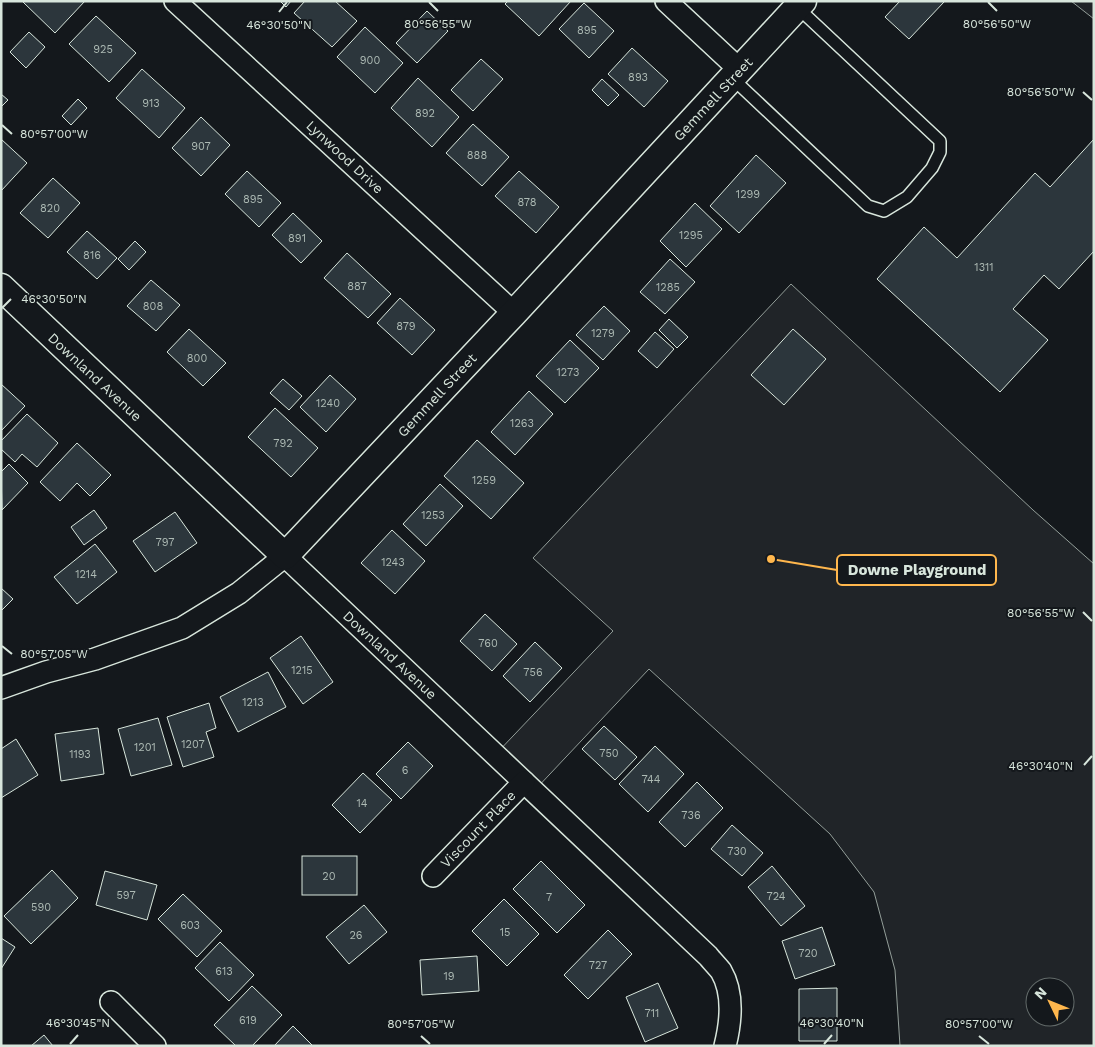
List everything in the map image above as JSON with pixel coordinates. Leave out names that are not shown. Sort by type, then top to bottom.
[{"type":"street","name":"Lynwood Drive","points":[[176,1],[514,313]]},
{"type":"street","points":[[666,1],[736,74]]},
{"type":"street","name":"Gemmell Street","points":[[1,688],[46,672],[95,659],[182,628],[239,593],[285,556],[514,313],[800,4]]},
{"type":"street","name":"Downland Avenue","points":[[1,287],[708,956],[721,971],[726,984],[730,1007],[730,1030],[725,1046]]},
{"type":"street","name":"Viscount Place","points":[[433,876],[524,782]]},
{"type":"street","points":[[111,1002],[155,1046]]},
{"type":"lane","points":[[736,74],[868,206],[884,211],[907,197],[932,168],[940,152],[940,141],[800,4]]},
{"type":"shaded area","points":[[1071,1],[1094,1],[1094,19]]},
{"type":"shaded area","points":[[791,284],[1033,510],[1094,564],[1094,1046],[900,1046],[895,970],[874,892],[830,834],[649,669],[533,792],[494,756],[613,631],[533,558]]},
{"type":"building","points":[[24,1],[85,1],[55,33]]},
{"type":"building","points":[[280,1],[291,1],[286,7]]},
{"type":"building","points":[[305,1],[335,1],[357,21],[332,47],[294,13]]},
{"type":"building","points":[[508,1],[571,1],[539,36],[505,4]]},
{"type":"building","points":[[900,1],[944,2],[909,39],[885,17]]},
{"type":"building","points":[[584,3],[614,31],[589,58],[559,29]]},
{"type":"building","points":[[427,11],[448,31],[417,63],[396,43]]},
{"type":"building","points":[[96,16],[136,53],[109,82],[69,44]]},
{"type":"building","points":[[365,27],[403,63],[375,93],[337,57]]},
{"type":"building","points":[[29,32],[45,47],[26,68],[10,52]]},
{"type":"building","points":[[632,48],[668,81],[644,107],[608,74]]},
{"type":"building","points":[[481,59],[503,79],[473,111],[451,90]]},
{"type":"building","points":[[142,69],[185,108],[159,138],[116,98]]},
{"type":"building","points":[[418,78],[459,117],[432,147],[391,108]]},
{"type":"building","points":[[602,79],[619,95],[608,106],[592,90]]},
{"type":"building","points":[[1,94],[8,100],[1,107]]},
{"type":"building","points":[[78,99],[87,108],[71,125],[62,116]]},
{"type":"building","points":[[201,117],[230,145],[201,176],[172,148]]},
{"type":"building","points":[[473,124],[509,157],[482,186],[446,153]]},
{"type":"building","points":[[1,139],[27,163],[1,191]]},
{"type":"building","points":[[1094,139],[1094,251],[1059,289],[1044,275],[1013,309],[1048,340],[1000,392],[877,279],[924,227],[957,258],[1035,173],[1050,187]]},
{"type":"building","points":[[756,155],[786,183],[739,233],[710,206]]},
{"type":"building","points":[[247,171],[281,203],[259,227],[225,194]]},
{"type":"building","points":[[519,171],[559,207],[536,233],[495,196]]},
{"type":"building","points":[[53,178],[80,203],[48,238],[20,213]]},
{"type":"building","points":[[695,203],[722,229],[686,267],[660,241]]},
{"type":"building","points":[[293,213],[322,241],[301,263],[272,235]]},
{"type":"building","points":[[87,231],[117,258],[97,279],[67,252]]},
{"type":"building","points":[[135,241],[146,252],[129,270],[118,259]]},
{"type":"building","points":[[347,253],[391,294],[368,318],[324,278]]},
{"type":"building","points":[[670,259],[695,282],[665,314],[640,292]]},
{"type":"building","points":[[151,280],[180,305],[156,331],[127,306]]},
{"type":"building","points":[[400,298],[435,330],[412,355],[377,323]]},
{"type":"building","points":[[604,306],[630,331],[603,360],[576,335]]},
{"type":"building","points":[[669,319],[688,337],[677,348],[659,330]]},
{"type":"building","points":[[189,329],[226,363],[203,386],[167,352]]},
{"type":"building","points":[[793,329],[826,359],[784,405],[751,375]]},
{"type":"building","points":[[655,332],[674,349],[657,368],[638,351]]},
{"type":"building","points":[[570,340],[599,368],[565,403],[536,376]]},
{"type":"building","points":[[330,375],[356,399],[326,432],[300,407]]},
{"type":"building","points":[[283,379],[302,396],[289,410],[270,393]]},
{"type":"building","points":[[1,384],[25,406],[1,431]]},
{"type":"building","points":[[529,391],[553,414],[515,455],[491,432]]},
{"type":"building","points":[[275,408],[318,448],[291,477],[248,437]]},
{"type":"building","points":[[27,414],[58,443],[37,467],[22,454],[15,462],[1,449],[1,441]]},
{"type":"building","points":[[477,440],[524,483],[491,519],[444,476]]},
{"type":"building","points":[[77,443],[111,475],[90,496],[77,483],[60,501],[40,482]]},
{"type":"building","points":[[9,464],[28,483],[2,510],[1,472]]},
{"type":"building","points":[[440,484],[463,506],[426,546],[403,524]]},
{"type":"building","points":[[94,510],[107,528],[84,545],[71,527]]},
{"type":"building","points":[[175,512],[197,543],[155,572],[133,541]]},
{"type":"building","points":[[392,530],[425,561],[395,594],[361,563]]},
{"type":"building","points":[[95,544],[117,572],[77,604],[54,577]]},
{"type":"building","points":[[1,588],[13,599],[1,611]]},
{"type":"building","points":[[485,614],[517,644],[492,671],[460,641]]},
{"type":"building","points":[[301,636],[333,682],[303,704],[270,658]]},
{"type":"building","points":[[535,642],[562,668],[530,702],[503,676]]},
{"type":"building","points":[[268,672],[286,707],[238,732],[220,697]]},
{"type":"building","points":[[209,703],[216,728],[206,732],[214,757],[183,767],[167,717]]},
{"type":"building","points":[[158,718],[172,765],[131,776],[118,729]]},
{"type":"building","points":[[604,726],[637,757],[615,780],[582,749]]},
{"type":"building","points":[[98,728],[104,774],[61,781],[55,734]]},
{"type":"building","points":[[16,739],[38,775],[1,798],[1,749]]},
{"type":"building","points":[[408,742],[433,766],[401,799],[376,774]]},
{"type":"building","points":[[655,746],[684,774],[648,812],[619,784]]},
{"type":"building","points":[[363,773],[392,800],[360,833],[332,805]]},
{"type":"building","points":[[697,782],[723,808],[685,847],[659,822]]},
{"type":"building","points":[[732,825],[763,853],[742,876],[711,849]]},
{"type":"building","points":[[302,856],[357,856],[357,895],[302,895]]},
{"type":"building","points":[[541,861],[585,905],[557,933],[513,889]]},
{"type":"building","points":[[772,866],[805,906],[781,926],[748,887]]},
{"type":"building","points":[[52,870],[78,898],[31,944],[4,916]]},
{"type":"building","points":[[105,871],[157,885],[147,920],[96,905]]},
{"type":"building","points":[[183,894],[222,931],[197,957],[158,919]]},
{"type":"building","points":[[504,899],[539,934],[507,966],[472,931]]},
{"type":"building","points":[[364,905],[387,932],[349,964],[326,937]]},
{"type":"building","points":[[822,927],[835,965],[795,979],[782,941]]},
{"type":"building","points":[[608,930],[632,954],[588,999],[564,975]]},
{"type":"building","points":[[1,938],[15,947],[1,969]]},
{"type":"building","points":[[220,942],[254,975],[229,1001],[195,968]]},
{"type":"building","points":[[477,956],[479,991],[422,995],[420,960]]},
{"type":"building","points":[[658,983],[678,1028],[645,1042],[626,997]]},
{"type":"building","points":[[252,986],[282,1015],[252,1046],[236,1046],[214,1025]]},
{"type":"building","points":[[837,988],[837,1041],[799,1041],[799,989]]},
{"type":"building","points":[[293,1026],[313,1046],[274,1046]]},
{"type":"building","points":[[44,1035],[53,1046],[31,1046]]},
{"type":"place","name":"Downe Playground","points":[[771,559]]}]
